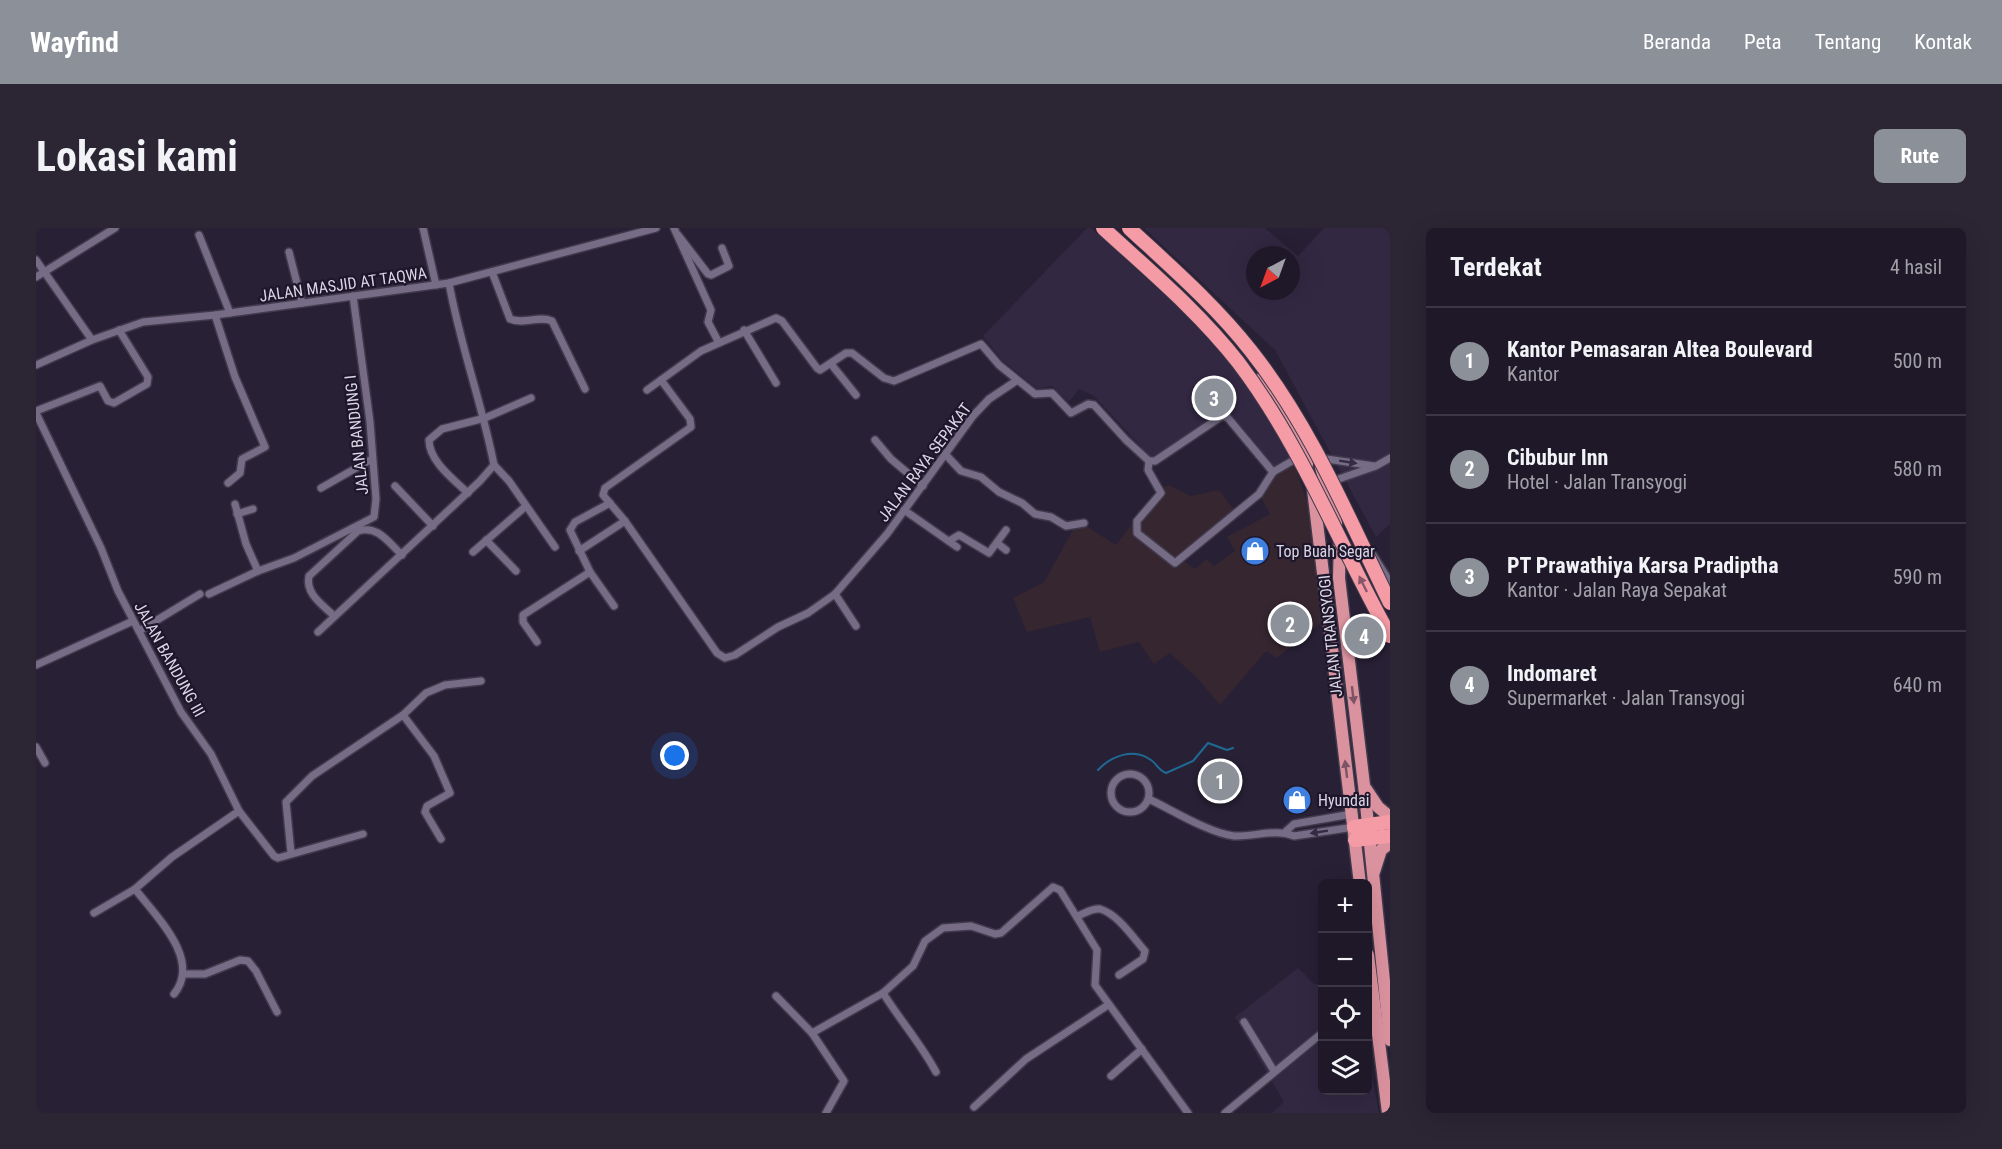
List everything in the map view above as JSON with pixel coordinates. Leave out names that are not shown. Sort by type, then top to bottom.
[{"type":"highway","name":"JALAN TRANSYOGI","points":[[1102,228],[1244,363],[1276,405],[1304,454],[1314,495],[1321,544],[1323,584],[1359,829],[1360,879]]},
{"type":"highway","points":[[1102,228],[1206,325],[1251,381],[1290,440],[1390,636]]},
{"type":"highway","name":"JALAN TRANSYOGI","points":[[1129,228],[1239,334],[1269,368],[1303,418],[1319,458],[1324,484],[1341,541],[1339,578],[1364,785],[1359,829],[1373,876],[1386,968],[1390,1040]]},
{"type":"highway","points":[[1129,228],[1219,313],[1252,352],[1316,452],[1390,603]]},
{"type":"highway","points":[[1364,785],[1378,807],[1390,817]]},
{"type":"highway","points":[[1359,829],[1390,822]]},
{"type":"highway","points":[[1359,829],[1390,837]]},
{"type":"highway","points":[[1373,876],[1382,850],[1390,843]]},
{"type":"highway","points":[[1372,1015],[1389,1110]]},
{"type":"street","points":[[36,277],[115,228]]},
{"type":"street","points":[[423,228],[436,285]]},
{"type":"street","name":"JALAN MASJID AT TAQWA","points":[[36,365],[92,340],[143,322],[215,315],[449,283],[656,228]]},
{"type":"street","points":[[675,231],[688,244],[708,274],[714,274],[729,266],[722,248]]},
{"type":"street","points":[[675,231],[711,310],[708,322],[718,341]]},
{"type":"street","points":[[199,235],[230,313]]},
{"type":"street","points":[[289,252],[302,303]]},
{"type":"street","points":[[36,260],[92,340]]},
{"type":"street","points":[[492,272],[510,319],[552,321],[585,389]]},
{"type":"street","points":[[449,283],[463,352],[485,418],[494,465],[555,547]]},
{"type":"street","name":"JALAN BANDUNG I","points":[[258,571],[294,558],[374,517],[376,499],[370,422],[353,296]]},
{"type":"street","points":[[215,315],[235,377],[266,447],[242,459],[240,472],[228,483]]},
{"type":"street","points":[[646,390],[718,341],[776,318],[782,321],[816,368],[820,370],[846,353],[852,352],[884,378],[894,381],[981,344],[1016,381],[1035,394],[1052,393],[1071,413],[1088,404],[1094,405],[1149,461],[1155,461],[1222,416],[1228,418],[1272,472]]},
{"type":"street","points":[[36,412],[100,386],[110,404],[147,384],[148,377],[119,330]]},
{"type":"street","points":[[744,330],[776,383]]},
{"type":"street","points":[[831,364],[856,394]]},
{"type":"street","points":[[579,551],[625,521],[603,495],[605,488],[684,433],[692,424],[661,380]]},
{"type":"street","name":"JALAN RAYA SEPAKAT","points":[[625,521],[717,653],[723,657],[735,655],[778,627],[821,606],[835,594],[861,566],[923,486],[973,416],[989,399],[1016,381]]},
{"type":"street","points":[[468,493],[445,472],[429,448],[429,440],[442,429],[485,418],[531,398]]},
{"type":"street","name":"JALAN BANDUNG III","points":[[36,412],[133,621],[181,712],[211,754],[239,811],[274,856],[278,858],[363,834]]},
{"type":"street","points":[[875,440],[891,459],[923,486]]},
{"type":"street","points":[[1149,461],[1148,470],[1161,493],[1137,521],[1137,533],[1176,563],[1259,494],[1272,472],[1304,454]]},
{"type":"street","points":[[946,455],[961,471],[981,477],[999,492],[1022,503],[1035,514],[1051,517],[1066,526],[1084,522]]},
{"type":"street","points":[[1319,458],[1376,466]]},
{"type":"street","points":[[1324,484],[1376,466],[1390,458]]},
{"type":"street","points":[[321,488],[372,459]]},
{"type":"street","points":[[318,632],[468,493],[494,465]]},
{"type":"street","points":[[396,486],[433,526]]},
{"type":"street","points":[[610,503],[571,526],[570,530],[590,572],[614,606]]},
{"type":"street","points":[[209,594],[258,571],[234,504]]},
{"type":"street","points":[[473,552],[526,506]]},
{"type":"street","points":[[1332,506],[1346,516],[1390,582]]},
{"type":"street","points":[[237,514],[253,509]]},
{"type":"street","points":[[904,510],[957,547]]},
{"type":"street","points":[[334,616],[314,597],[308,584],[309,576],[358,531],[368,528],[376,530],[402,555]]},
{"type":"street","points":[[949,541],[959,535],[987,553],[1006,530]]},
{"type":"street","points":[[486,540],[516,572]]},
{"type":"street","points":[[996,543],[1006,550]]},
{"type":"street","points":[[537,642],[523,622],[523,615],[590,572]]},
{"type":"street","points":[[139,630],[200,594]]},
{"type":"street","points":[[835,594],[856,626]]},
{"type":"street","points":[[36,665],[133,621]]},
{"type":"street","points":[[291,853],[286,802],[289,796],[333,760],[403,715],[426,693],[445,685],[481,681]]},
{"type":"street","points":[[403,715],[434,756],[450,792],[427,806],[425,812],[441,839]]},
{"type":"street","points":[[36,747],[45,763]]},
{"type":"street","points":[[1130,773],[1142,777],[1149,787],[1149,799],[1144,807],[1126,812],[1112,799],[1112,787],[1118,777],[1130,773]]},
{"type":"street","points":[[1149,799],[1210,828],[1233,836],[1285,832],[1294,836],[1359,829]]},
{"type":"street","points":[[94,913],[135,889],[172,857],[239,811]]},
{"type":"street","points":[[1285,832],[1294,824],[1359,829]]},
{"type":"street","points":[[812,1033],[883,993],[914,966],[926,941],[944,928],[971,926],[995,934],[1001,933],[1053,887],[1060,890],[1097,950],[1095,985],[1188,1113]]},
{"type":"street","points":[[135,889],[168,932],[181,955],[184,974],[182,984],[174,994]]},
{"type":"street","points":[[1078,916],[1091,910],[1101,909],[1112,916],[1145,951],[1143,959],[1119,975]]},
{"type":"street","points":[[184,974],[206,974],[240,960],[248,961],[256,971],[277,1012]]},
{"type":"street","points":[[883,993],[903,1024],[919,1041],[936,1072]]},
{"type":"street","points":[[776,996],[812,1033],[844,1081],[826,1113]]},
{"type":"street","points":[[974,1107],[1026,1059],[1108,1005]]},
{"type":"street","points":[[1244,1022],[1274,1071]]},
{"type":"street","points":[[1226,1113],[1274,1071],[1318,1038]]},
{"type":"street","points":[[1111,1076],[1142,1049]]},
{"type":"shaded area","points":[[1087,228],[1091,228],[1195,323],[1246,382],[1292,457],[1275,468],[1242,427],[1224,414],[1151,457],[1094,396],[1079,389],[1069,402],[1052,386],[1038,389],[1002,360],[983,336]]},
{"type":"shaded area","points":[[1144,228],[1265,228],[1286,246],[1246,246],[1246,300],[1300,300],[1300,254],[1324,228],[1390,228],[1390,524],[1376,537],[1275,350]]},
{"type":"shaded area","points":[[1292,457],[1309,508],[1322,622],[1277,658],[1266,651],[1220,705],[1200,681],[1170,653],[1154,664],[1139,642],[1100,652],[1090,617],[1027,632],[1013,598],[1044,582],[1078,521],[1116,545],[1157,491],[1168,485],[1191,496],[1219,490],[1237,514],[1181,559],[1195,569],[1206,559],[1214,566],[1235,551],[1227,537],[1270,514],[1258,492]]},
{"type":"shaded area","points":[[1298,968],[1315,985],[1318,983],[1318,1095],[1372,1095],[1372,1076],[1379,1113],[1272,1113],[1284,1102],[1235,1017]]},
{"type":"waterway","points":[[1098,770],[1116,757],[1137,754],[1144,756],[1166,773],[1193,761],[1208,743],[1227,750],[1233,748]]},
{"type":"place","name":"PT Prawathiya Karsa Pradiptha","points":[[1214,398]]},
{"type":"place","name":"Top Buah Segar","points":[[1255,551]]},
{"type":"place","name":"Cibubur Inn","points":[[1290,624]]},
{"type":"place","name":"Indomaret","points":[[1364,636]]},
{"type":"place","name":"Kantor Pemasaran Altea Boulevard","points":[[1220,781]]},
{"type":"place","name":"Hyundai","points":[[1297,800]]}]
